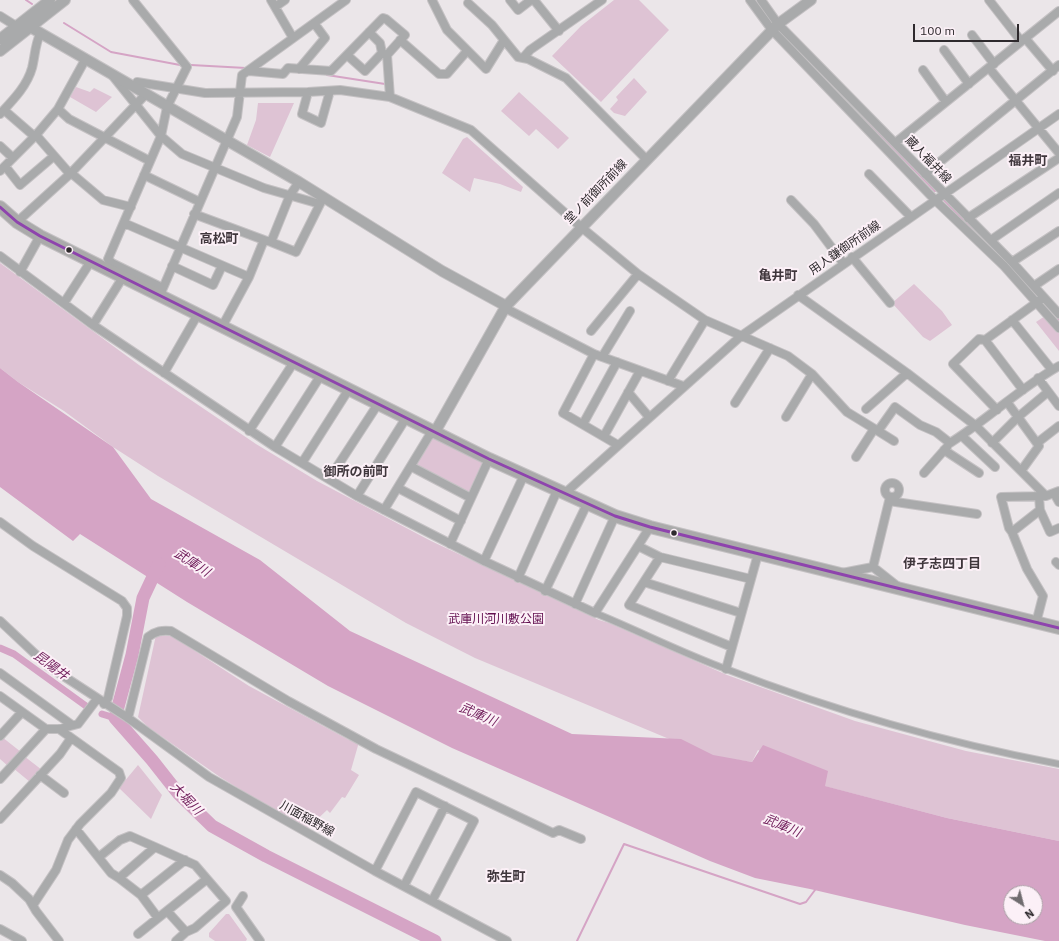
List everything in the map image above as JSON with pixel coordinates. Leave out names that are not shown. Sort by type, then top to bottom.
[{"type":"main road","points":[[0,207],[17,222],[40,236],[123,276],[161,291],[198,314],[223,325],[489,459],[561,493],[615,516],[650,527],[1059,628]]},
{"type":"street","points":[[0,39],[50,0]]},
{"type":"street","points":[[0,51],[65,0]]},
{"type":"street","points":[[133,0],[187,67],[167,107],[160,136],[108,259],[112,263],[161,291],[237,117],[238,94],[242,76],[344,0]]},
{"type":"street","points":[[285,0],[273,4],[293,38]]},
{"type":"street","points":[[432,0],[447,30],[486,69],[504,40]]},
{"type":"street","points":[[510,0],[518,10],[531,0]]},
{"type":"street","points":[[534,0],[559,31]]},
{"type":"street","points":[[523,58],[530,50],[602,0]]},
{"type":"street","points":[[750,0],[935,200],[1040,300],[1059,328]]},
{"type":"street","points":[[761,0],[775,27]]},
{"type":"street","name":"堂ノ前御所前線","points":[[435,432],[505,307],[646,159],[775,27],[811,0]]},
{"type":"street","points":[[925,174],[1056,68],[1023,40],[989,0]]},
{"type":"street","points":[[468,3],[492,26],[518,57],[566,78],[646,159]]},
{"type":"street","points":[[895,143],[1059,11]]},
{"type":"street","points":[[0,16],[16,26],[30,27],[85,60],[227,140],[299,182],[322,201],[505,307],[598,355],[683,386]]},
{"type":"street","points":[[249,71],[283,74],[288,68],[331,71],[383,18],[386,18],[405,35],[365,71],[347,55]]},
{"type":"street","points":[[299,69],[325,38],[314,23]]},
{"type":"street","name":"蔵人福井線","points":[[775,27],[895,143],[1012,262],[1034,286],[1040,300],[1057,309]]},
{"type":"street","points":[[369,32],[380,43],[384,54],[390,97]]},
{"type":"street","points":[[40,34],[35,45],[32,68],[23,88],[2,112],[35,136],[70,173],[103,200],[131,207]]},
{"type":"street","points":[[972,34],[991,66],[1016,100],[1059,153]]},
{"type":"street","points":[[400,40],[439,74],[448,74],[467,51]]},
{"type":"street","points":[[944,50],[969,84]]},
{"type":"street","points":[[54,156],[20,185],[2,169],[35,136],[58,109],[85,60]]},
{"type":"street","points":[[923,70],[946,102]]},
{"type":"street","points":[[112,75],[160,136],[182,154],[264,188],[322,201]]},
{"type":"street","points":[[138,82],[205,93],[238,94],[340,90],[390,97],[471,130],[581,227],[638,274],[705,320],[788,356],[812,374],[847,412],[894,441]]},
{"type":"street","points":[[308,92],[302,114],[321,123],[330,91]]},
{"type":"street","points":[[17,222],[70,173],[146,94]]},
{"type":"street","points":[[58,109],[69,119],[150,161]]},
{"type":"street","name":"用人鎌御所前線","points":[[561,493],[618,445],[741,336],[852,257],[1059,114]]},
{"type":"street","points":[[0,146],[13,158]]},
{"type":"street","points":[[968,218],[1059,158]]},
{"type":"street","points":[[869,174],[911,216]]},
{"type":"street","points":[[144,175],[200,202]]},
{"type":"street","points":[[223,325],[290,195],[299,182]]},
{"type":"street","points":[[990,240],[1059,193]]},
{"type":"street","points":[[791,200],[814,224],[844,264]]},
{"type":"street","points":[[194,214],[296,252],[322,201]]},
{"type":"street","points":[[124,223],[249,277]]},
{"type":"street","points":[[1012,262],[1059,231]]},
{"type":"street","points":[[20,272],[40,236]]},
{"type":"street","points":[[0,256],[93,325],[275,447],[356,496],[545,591],[726,669],[858,713],[959,742],[1059,764]]},
{"type":"street","points":[[852,257],[890,303]]},
{"type":"street","points":[[64,303],[91,261]]},
{"type":"street","points":[[172,266],[212,285],[222,266]]},
{"type":"street","points":[[1034,286],[1059,269]]},
{"type":"street","points":[[591,331],[638,274]]},
{"type":"street","points":[[93,325],[123,276]]},
{"type":"street","points":[[798,296],[907,373],[976,426],[1021,471],[1059,502]]},
{"type":"street","points":[[985,340],[1040,300]]},
{"type":"street","points":[[618,445],[563,413],[598,355],[630,311]]},
{"type":"street","points":[[164,373],[198,314]]},
{"type":"street","points":[[668,381],[705,320]]},
{"type":"street","points":[[924,474],[950,443],[976,426],[1038,378],[1056,368],[1012,320]]},
{"type":"street","points":[[997,410],[953,364],[979,339],[985,340],[1023,390]]},
{"type":"street","points":[[735,402],[770,348]]},
{"type":"street","points":[[249,431],[294,362]]},
{"type":"street","points":[[582,424],[617,362]]},
{"type":"street","points":[[604,436],[640,371]]},
{"type":"street","points":[[866,409],[907,373]]},
{"type":"street","points":[[786,417],[812,374]]},
{"type":"street","points":[[275,447],[320,375]]},
{"type":"street","points":[[1038,378],[1059,406]]},
{"type":"street","points":[[302,463],[349,389]]},
{"type":"street","points":[[628,392],[649,417]]},
{"type":"street","points":[[978,452],[1048,392]]},
{"type":"street","points":[[1007,402],[1039,446],[1021,471]]},
{"type":"street","points":[[329,479],[378,404]]},
{"type":"street","points":[[856,458],[895,407],[920,425],[936,432],[950,443]]},
{"type":"street","points":[[356,496],[406,418]]},
{"type":"street","points":[[1037,443],[1059,426]]},
{"type":"street","points":[[384,510],[412,467],[429,436],[435,432]]},
{"type":"street","points":[[962,436],[995,466]]},
{"type":"street","points":[[944,450],[979,473]]},
{"type":"street","points":[[450,544],[489,459]]},
{"type":"street","points":[[412,467],[471,498]]},
{"type":"street","points":[[484,561],[524,475]]},
{"type":"street","points":[[398,488],[460,521]]},
{"type":"street","points":[[518,578],[561,493]]},
{"type":"street","points":[[1012,532],[1040,510],[1050,494]]},
{"type":"street","points":[[1036,623],[1043,596],[1027,569],[1009,528],[1001,497],[1050,494]]},
{"type":"street","points":[[873,566],[889,499],[978,514]]},
{"type":"street","points":[[545,591],[587,504]]},
{"type":"street","points":[[1040,510],[1050,532],[1059,528]]},
{"type":"street","points":[[575,604],[615,516]]},
{"type":"street","points":[[0,522],[33,546],[122,602],[125,606],[127,616],[106,705]]},
{"type":"street","points":[[595,613],[650,527]]},
{"type":"street","points":[[638,546],[660,557],[751,579]]},
{"type":"street","points":[[726,669],[758,554]]},
{"type":"street","points":[[660,557],[629,605],[732,647]]},
{"type":"street","points":[[839,574],[873,566]]},
{"type":"street","points":[[873,566],[900,589]]},
{"type":"street","points":[[644,582],[742,613]]},
{"type":"street","name":"川面稲野線","points":[[0,621],[48,666],[127,718],[209,777],[375,871],[507,941]]},
{"type":"street","points":[[127,718],[148,637],[155,632],[163,630],[172,631],[288,701],[376,749],[553,833],[559,830],[581,839]]},
{"type":"street","points":[[0,673],[72,725]]},
{"type":"street","points":[[0,696],[46,729],[59,729],[81,721],[97,699]]},
{"type":"street","points":[[0,736],[22,712]]},
{"type":"street","points":[[0,778],[46,729]]},
{"type":"street","points":[[33,905],[56,870],[68,840],[100,803],[112,793],[121,778],[119,772],[59,729]]},
{"type":"street","points":[[0,819],[60,754],[71,738]]},
{"type":"street","points":[[40,775],[64,793]]},
{"type":"street","points":[[375,871],[416,792],[474,821],[432,901]]},
{"type":"street","points":[[404,886],[445,806]]},
{"type":"street","points":[[76,829],[111,873],[141,895],[158,918]]},
{"type":"street","points":[[99,857],[120,840],[134,836],[195,865],[226,901],[195,928],[186,932],[176,941]]},
{"type":"street","points":[[119,878],[155,847]]},
{"type":"street","points":[[141,895],[185,860]]},
{"type":"street","points":[[0,875],[22,892],[59,941]]},
{"type":"street","points":[[138,934],[168,912],[207,879]]},
{"type":"street","points":[[243,896],[236,907],[260,941]]},
{"type":"street","points":[[168,912],[186,932]]},
{"type":"street","points":[[0,929],[22,941]]},
{"type":"green space","points":[[614,0],[639,0],[669,30],[601,102],[552,56],[581,26]]},
{"type":"green space","points":[[634,78],[647,92],[625,116],[614,113],[610,109],[618,100],[616,97]]},
{"type":"green space","points":[[76,87],[90,92],[94,88],[112,97],[96,112],[70,97]]},
{"type":"green space","points":[[519,92],[569,138],[558,149],[536,129],[529,136],[501,111]]},
{"type":"green space","points":[[258,103],[294,103],[270,157],[247,145],[256,120]]},
{"type":"green space","points":[[467,137],[523,187],[521,192],[500,184],[474,178],[470,192],[442,173],[463,139]]},
{"type":"green space","name":"武庫川河川敷公園","points":[[0,263],[139,365],[256,444],[317,481],[431,541],[599,620],[727,675],[855,721],[966,751],[1059,769],[1059,841],[947,818],[824,786],[758,750],[752,762],[710,756],[475,658],[406,623],[158,476],[113,447],[64,411],[18,382],[0,368]]},
{"type":"green space","points":[[914,284],[942,311],[952,325],[930,341],[923,337],[892,303]]},
{"type":"green space","points":[[1045,316],[1059,331],[1059,351],[1036,322]]},
{"type":"green space","points":[[433,436],[485,462],[470,494],[416,465]]},
{"type":"green space","points":[[156,635],[172,636],[249,686],[349,740],[350,738],[359,742],[351,770],[359,775],[345,798],[342,797],[330,813],[327,810],[306,830],[220,777],[148,727],[138,717]]},
{"type":"green space","points":[[2,737],[21,752],[8,766],[0,759],[0,739]]},
{"type":"green space","points":[[24,756],[42,770],[30,782],[13,768]]},
{"type":"green space","points":[[138,765],[162,795],[151,819],[119,788]]},
{"type":"green space","points":[[226,914],[229,914],[247,939],[246,941],[215,941],[209,937],[209,933]]},
{"type":"water","name":"武庫川","points":[[0,368],[113,447],[151,499],[260,560],[350,631],[572,734],[681,739],[713,755],[752,762],[763,745],[828,771],[825,786],[947,818],[1059,841],[1059,941],[1045,941],[965,925],[810,889],[755,878],[710,861],[452,748],[328,686],[187,602],[80,534],[73,541],[0,487]]},
{"type":"waterway","points":[[26,0],[32,4]]},
{"type":"waterway","points":[[64,23],[111,52],[180,65]]},
{"type":"waterway","points":[[798,50],[935,191]]},
{"type":"waterway","points":[[191,65],[246,68]]},
{"type":"waterway","points":[[327,75],[385,84]]},
{"type":"waterway","points":[[943,199],[991,248]]},
{"type":"waterway","points":[[1026,285],[1059,320]]},
{"type":"waterway","name":"大堀川","points":[[159,564],[143,598],[132,655],[115,718],[152,760],[178,793],[212,826],[266,856],[435,941]]},
{"type":"waterway","name":"昆陽井","points":[[0,648],[14,654],[86,706]]},
{"type":"waterway","name":"昆陽井","points":[[102,714],[115,718]]},
{"type":"waterway","points":[[577,941],[624,844],[800,904],[806,902],[815,890]]},
{"type":"transit line","points":[[0,207],[17,222],[40,236],[489,459],[615,516],[650,527],[1059,628]]},
{"type":"district","name":"福井町","points":[[1028,161]]},
{"type":"district","name":"高松町","points":[[219,239]]},
{"type":"district","name":"亀井町","points":[[778,276]]},
{"type":"district","name":"御所の前町","points":[[356,472]]},
{"type":"district","name":"伊孑志四丁目","points":[[942,564]]},
{"type":"district","name":"弥生町","points":[[506,877]]}]
